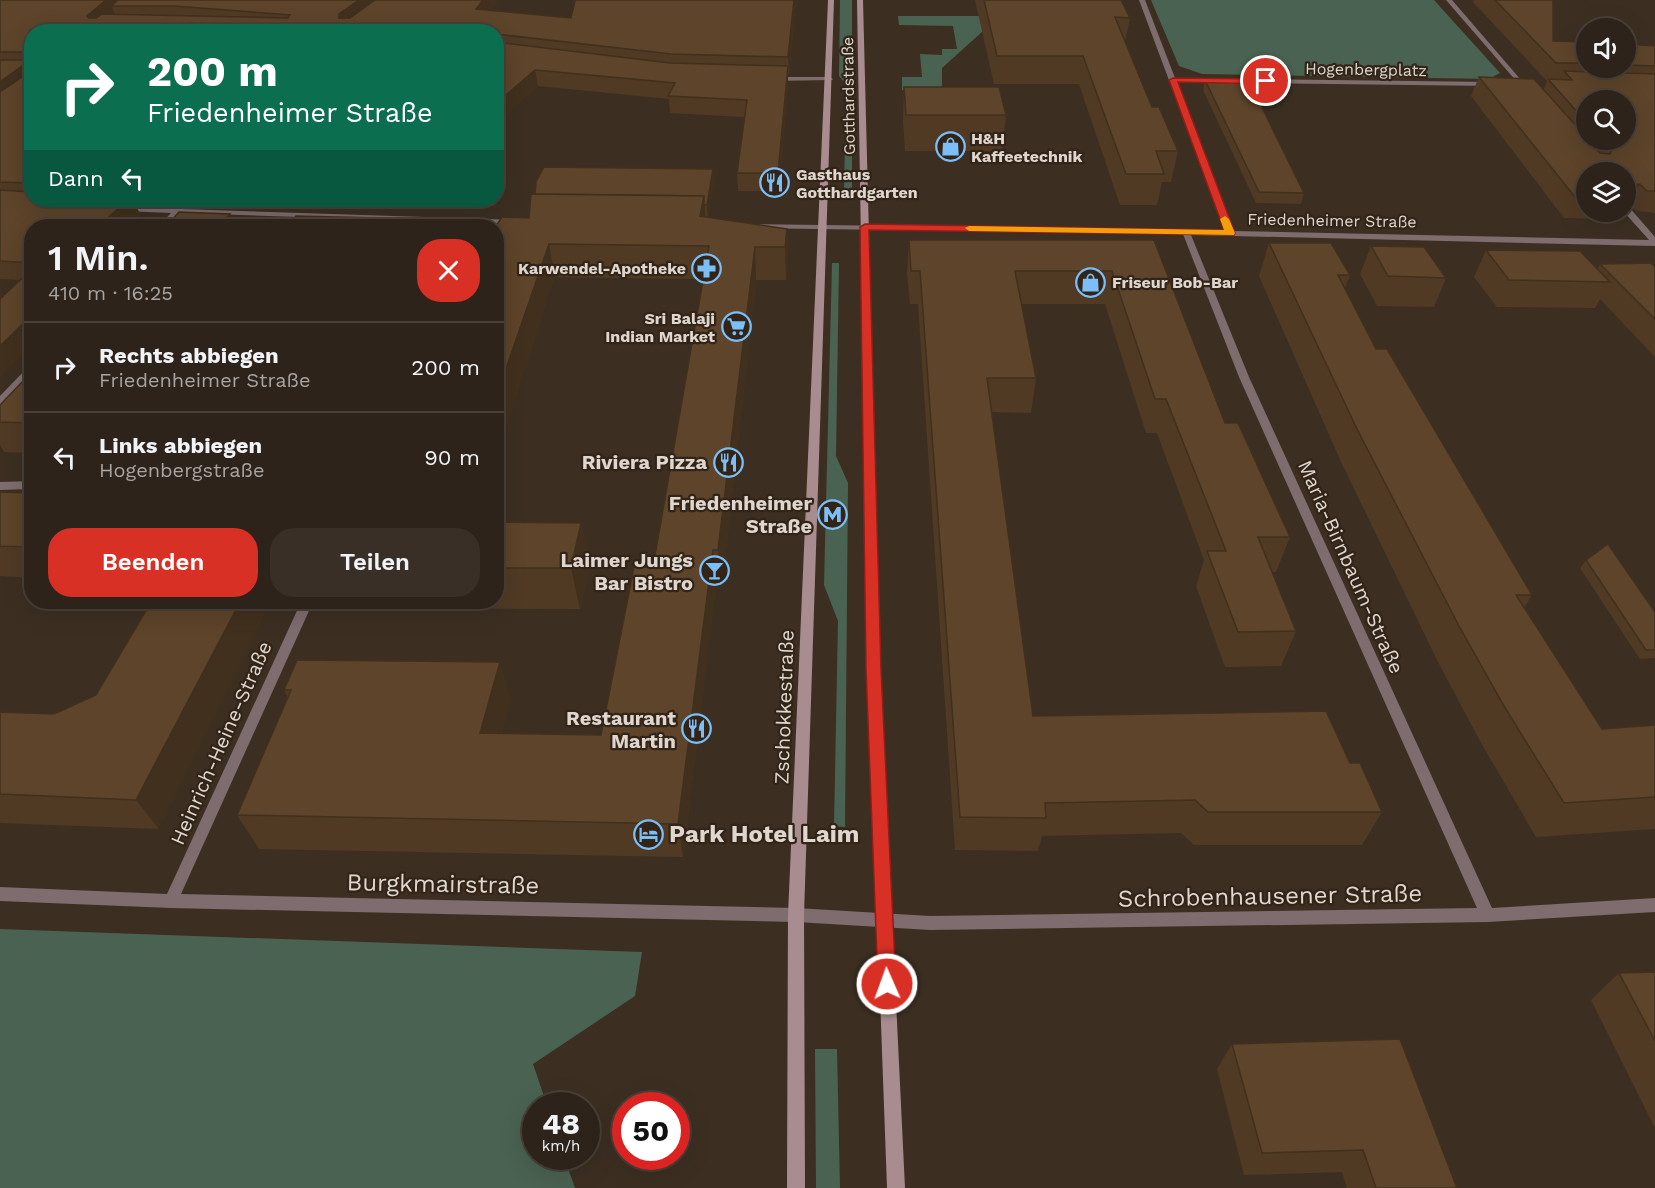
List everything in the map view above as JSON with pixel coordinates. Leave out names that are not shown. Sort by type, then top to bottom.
[{"type":"main road","name":"Gotthardstraße","points":[[824,227],[831,0]]},
{"type":"main road","name":"Gotthardstraße","points":[[860,0],[865,227]]},
{"type":"main road","name":"Zschokkestraße","points":[[796,1188],[796,915],[824,227]]},
{"type":"main road","points":[[865,227],[874,669],[896,1188]]},
{"type":"street","points":[[1142,0],[1230,233]]},
{"type":"street","points":[[1449,0],[1523,85],[1531,89]]},
{"type":"street","points":[[768,79],[830,79]]},
{"type":"street","name":"Hogenbergplatz","points":[[1173,80],[1499,85]]},
{"type":"street","points":[[1511,85],[1523,85]]},
{"type":"street","points":[[118,209],[363,219]]},
{"type":"street","points":[[170,219],[177,211]]},
{"type":"street","points":[[1636,221],[1655,243]]},
{"type":"street","points":[[504,223],[528,222]]},
{"type":"street","name":"Friedenheimer Straße","points":[[736,226],[1186,232],[1655,243]]},
{"type":"street","name":"Maria-Birnbaum-Straße","points":[[1186,232],[1244,377],[1488,915]]},
{"type":"street","points":[[0,402],[24,377]]},
{"type":"street","points":[[0,486],[24,485]]},
{"type":"street","name":"Heinrich-Heine-Straße","points":[[171,901],[304,609]]},
{"type":"street","name":"Burgkmairstraße","points":[[0,894],[171,901],[796,915],[885,921]]},
{"type":"street","name":"Schrobenhausener Straße","points":[[885,921],[930,923],[1488,915],[1655,905]]},
{"type":"green space","points":[[840,0],[852,0],[852,192],[844,192],[846,84],[839,76]]},
{"type":"green space","points":[[1151,0],[1434,0],[1500,73],[1489,79],[1202,74],[1179,66]]},
{"type":"green space","points":[[898,16],[988,16],[993,22],[942,68],[942,89],[902,90],[902,77],[922,77],[920,54],[942,55],[942,49],[957,49],[953,26],[899,25]]},
{"type":"green space","points":[[832,263],[839,263],[836,456],[848,483],[845,827],[834,826],[838,621],[824,585]]},
{"type":"green space","points":[[0,929],[642,952],[635,996],[533,1064],[543,1092],[522,1092],[522,1170],[569,1170],[575,1188],[0,1188]]},
{"type":"green space","points":[[815,1049],[837,1049],[840,1188],[816,1188]]},
{"type":"building","points":[[0,0],[106,0],[87,16],[89,18],[96,18],[102,14],[288,18],[290,15],[174,6],[111,6],[118,0],[359,0],[339,14],[339,18],[350,18],[375,0],[483,0],[476,9],[571,18],[575,0],[794,0],[788,57],[671,54],[504,35],[504,24],[24,24],[24,52],[0,52]]},
{"type":"building","points":[[984,0],[1121,0],[1130,18],[1115,17],[1152,107],[1159,107],[1178,151],[1156,151],[1164,174],[1126,174],[1083,56],[997,56]]},
{"type":"building","points":[[1495,0],[1553,0],[1553,41],[1576,42],[1576,63],[1556,63]]},
{"type":"building","points":[[504,43],[670,63],[788,66],[778,173],[737,173],[747,100],[668,96],[675,83],[535,70],[504,99]]},
{"type":"building","points":[[1636,45],[1655,46],[1655,66],[1636,65]]},
{"type":"building","points":[[0,60],[24,60],[24,66],[0,82]]},
{"type":"building","points":[[1564,71],[1576,71],[1576,78],[1636,78],[1636,73],[1655,74],[1655,191],[1647,191],[1640,184],[1636,185],[1636,162],[1576,162],[1575,197],[1479,77],[1534,79],[1576,126],[1576,150],[1597,150],[1600,153],[1610,154],[1612,150],[1636,150],[1636,90],[1576,90],[1576,111],[1548,79],[1572,80]]},
{"type":"building","points":[[24,76],[24,183],[0,182],[0,92]]},
{"type":"building","points":[[1205,80],[1249,81],[1304,193],[1259,192]]},
{"type":"building","points":[[904,87],[999,87],[1006,115],[906,115]]},
{"type":"building","points":[[544,167],[713,169],[707,205],[704,205],[704,196],[535,194],[536,182]]},
{"type":"building","points":[[0,190],[24,192],[24,207],[119,207],[107,219],[24,219],[24,262],[0,261]]},
{"type":"building","points":[[531,194],[704,196],[700,216],[787,229],[785,247],[755,247],[718,550],[713,550],[678,824],[237,815],[291,690],[284,690],[297,660],[500,662],[480,733],[601,735],[634,567],[653,567],[709,246],[549,244],[504,375],[504,219],[501,219],[502,217],[529,218]]},
{"type":"building","points":[[179,212],[230,214],[225,219],[172,219]]},
{"type":"building","points":[[296,216],[423,219],[294,219]]},
{"type":"building","points":[[909,240],[1154,240],[1225,423],[1238,423],[1290,537],[1258,537],[1296,631],[1238,632],[1207,551],[1226,551],[1166,399],[1155,399],[1112,271],[1015,271],[1036,378],[987,378],[1033,716],[1326,711],[1350,763],[1360,763],[1382,812],[1208,812],[1195,800],[1045,803],[1046,818],[960,817],[920,271],[911,271]]},
{"type":"building","points":[[1269,243],[1331,243],[1350,275],[1338,275],[1376,349],[1387,349],[1532,595],[1516,595],[1602,729],[1655,725],[1655,797],[1564,803],[1504,706],[1459,626],[1357,429]]},
{"type":"building","points":[[1371,246],[1424,247],[1446,278],[1388,276]]},
{"type":"building","points":[[1486,250],[1580,251],[1610,282],[1509,280]]},
{"type":"building","points":[[1651,263],[1655,267],[1655,319],[1600,264]]},
{"type":"building","points":[[24,276],[24,323],[0,346],[0,299]]},
{"type":"building","points":[[24,381],[24,423],[0,422],[0,405]]},
{"type":"building","points":[[0,492],[24,493],[24,547],[0,546]]},
{"type":"building","points":[[504,522],[581,523],[571,568],[504,568]]},
{"type":"building","points":[[1608,544],[1655,612],[1655,650],[1646,650],[1586,560]]},
{"type":"building","points":[[147,609],[236,609],[136,800],[0,794],[0,712],[54,714],[96,695]]},
{"type":"building","points":[[1655,972],[1655,1041],[1619,973]]},
{"type":"building","points":[[1400,1039],[1457,1188],[1376,1188],[1363,1150],[1262,1153],[1232,1044]]},
{"type":"slow traffic","points":[[969,228],[1230,233],[1225,219]]},
{"type":"place","name":"H&H Kaffeetechnik","points":[[950,147]]},
{"type":"place","name":"Gasthaus Gotthardgarten","points":[[775,183]]},
{"type":"place","name":"Karwendel-Apotheke","points":[[707,268]]},
{"type":"place","name":"Friseur Bob-Bar","points":[[1091,282]]},
{"type":"place","name":"Sri Balaji Indian Market","points":[[736,327]]},
{"type":"place","name":"Riviera Pizza","points":[[728,462]]},
{"type":"place","name":"Friedenheimer Straße","points":[[833,515]]},
{"type":"place","name":"Laimer Jungs Bar Bistro","points":[[714,571]]},
{"type":"place","name":"Restaurant Martin","points":[[697,729]]},
{"type":"place","name":"Park Hotel Laim","points":[[648,834]]},
{"type":"route","points":[[887,984],[874,669],[865,227],[1230,233],[1173,80],[1266,81]]}]
